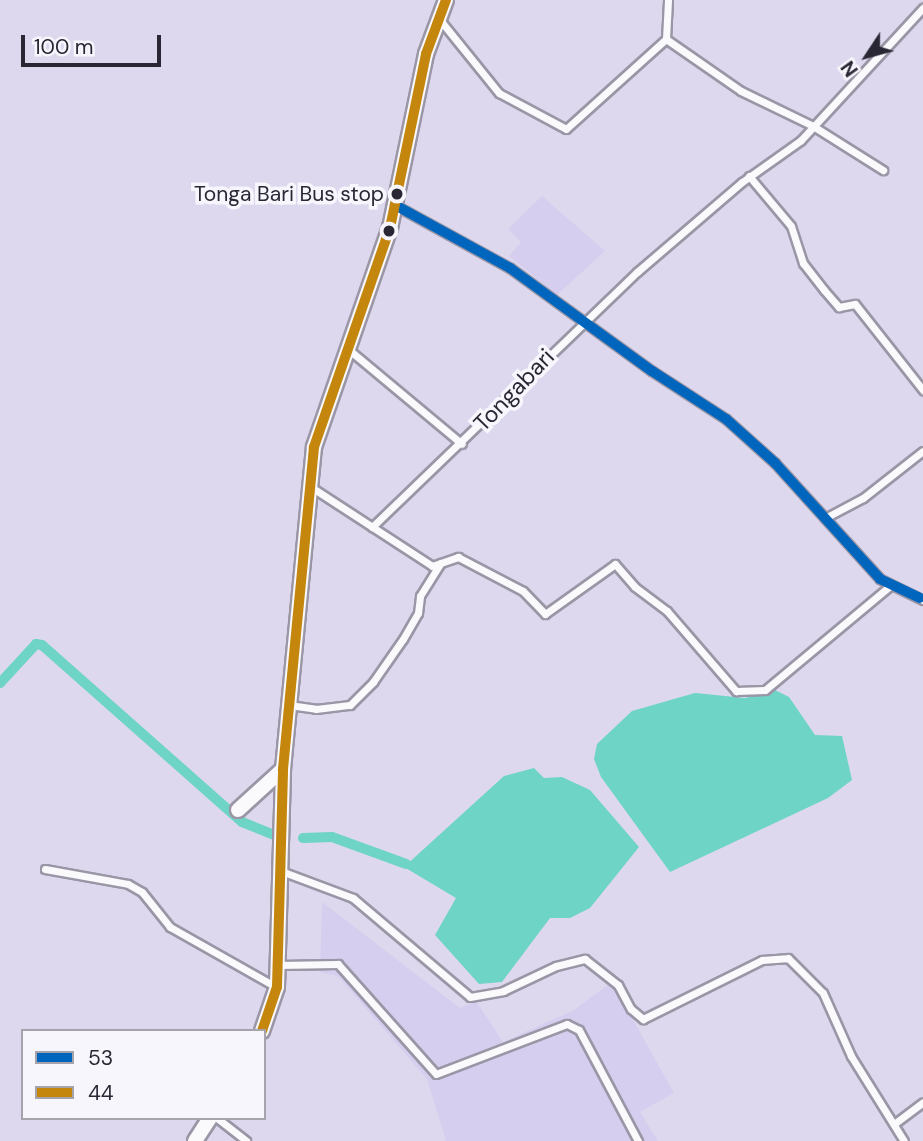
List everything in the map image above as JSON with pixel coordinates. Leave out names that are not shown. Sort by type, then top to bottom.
[{"type":"highway","points":[[263,1029],[277,987],[283,769],[314,447],[395,205],[438,17],[446,0]]},
{"type":"highway","points":[[239,810],[283,769]]},
{"type":"highway","points":[[195,1141],[209,1120]]},
{"type":"street","points":[[438,17],[499,93],[566,129],[666,39],[668,0]]},
{"type":"street","name":"Tongabari","points":[[348,349],[462,444],[583,323],[749,177],[802,140],[923,8]]},
{"type":"street","points":[[666,39],[741,91],[813,126],[883,170]]},
{"type":"street","points":[[749,177],[791,226],[803,263],[824,290],[839,307],[855,304],[923,390]]},
{"type":"street","points":[[395,205],[510,268],[583,323],[726,419],[775,463],[891,585],[923,600]]},
{"type":"street","points":[[372,527],[421,477],[462,444]]},
{"type":"street","points":[[825,518],[863,498],[923,451]]},
{"type":"street","points":[[310,486],[432,566],[458,557],[517,587],[549,614],[609,564],[615,564],[635,587],[667,611],[736,691],[765,690],[891,585]]},
{"type":"street","points":[[289,705],[316,709],[350,705],[373,682],[403,639],[418,613],[420,596],[440,563]]},
{"type":"street","points":[[44,869],[128,884],[142,892],[170,928],[277,987]]},
{"type":"street","points":[[280,871],[314,880],[353,898],[470,997],[503,991],[556,966],[584,958],[598,965],[618,985],[631,1009],[643,1019],[762,960],[788,958],[823,993],[851,1056],[904,1141]]},
{"type":"street","points":[[278,965],[338,964],[436,1074],[567,1024],[586,1040],[638,1141]]},
{"type":"street","points":[[894,1124],[923,1102]]},
{"type":"street","points":[[220,1120],[246,1141]]},
{"type":"shaded area","points":[[542,196],[605,251],[557,295],[509,256],[521,242],[508,229]]},
{"type":"shaded area","points":[[775,690],[789,697],[815,735],[842,736],[852,780],[828,798],[670,872],[601,777],[594,759],[597,744],[632,711],[695,693],[745,698]]},
{"type":"shaded area","points":[[534,768],[544,778],[562,777],[590,790],[639,847],[590,908],[570,918],[550,918],[502,982],[479,984],[435,935],[456,898],[404,867],[504,776]]},
{"type":"shaded area","points":[[322,902],[460,1008],[476,1001],[503,1042],[574,1010],[612,982],[674,1093],[640,1112],[658,1141],[446,1141],[427,1079],[338,976],[320,972]]},
{"type":"waterway","points":[[0,683],[36,644],[42,645],[242,822],[275,835]]},
{"type":"waterway","points":[[303,838],[332,837],[406,864]]},
{"type":"transit line","name":"44","points":[[263,1029],[277,987],[283,769],[314,447],[390,228],[426,54],[446,0]]},
{"type":"transit line","name":"53","points":[[395,205],[510,268],[652,371],[726,419],[775,463],[880,579],[920,598]]},
{"type":"place","name":"Tonga Bari Bus stop","points":[[397,194]]}]
